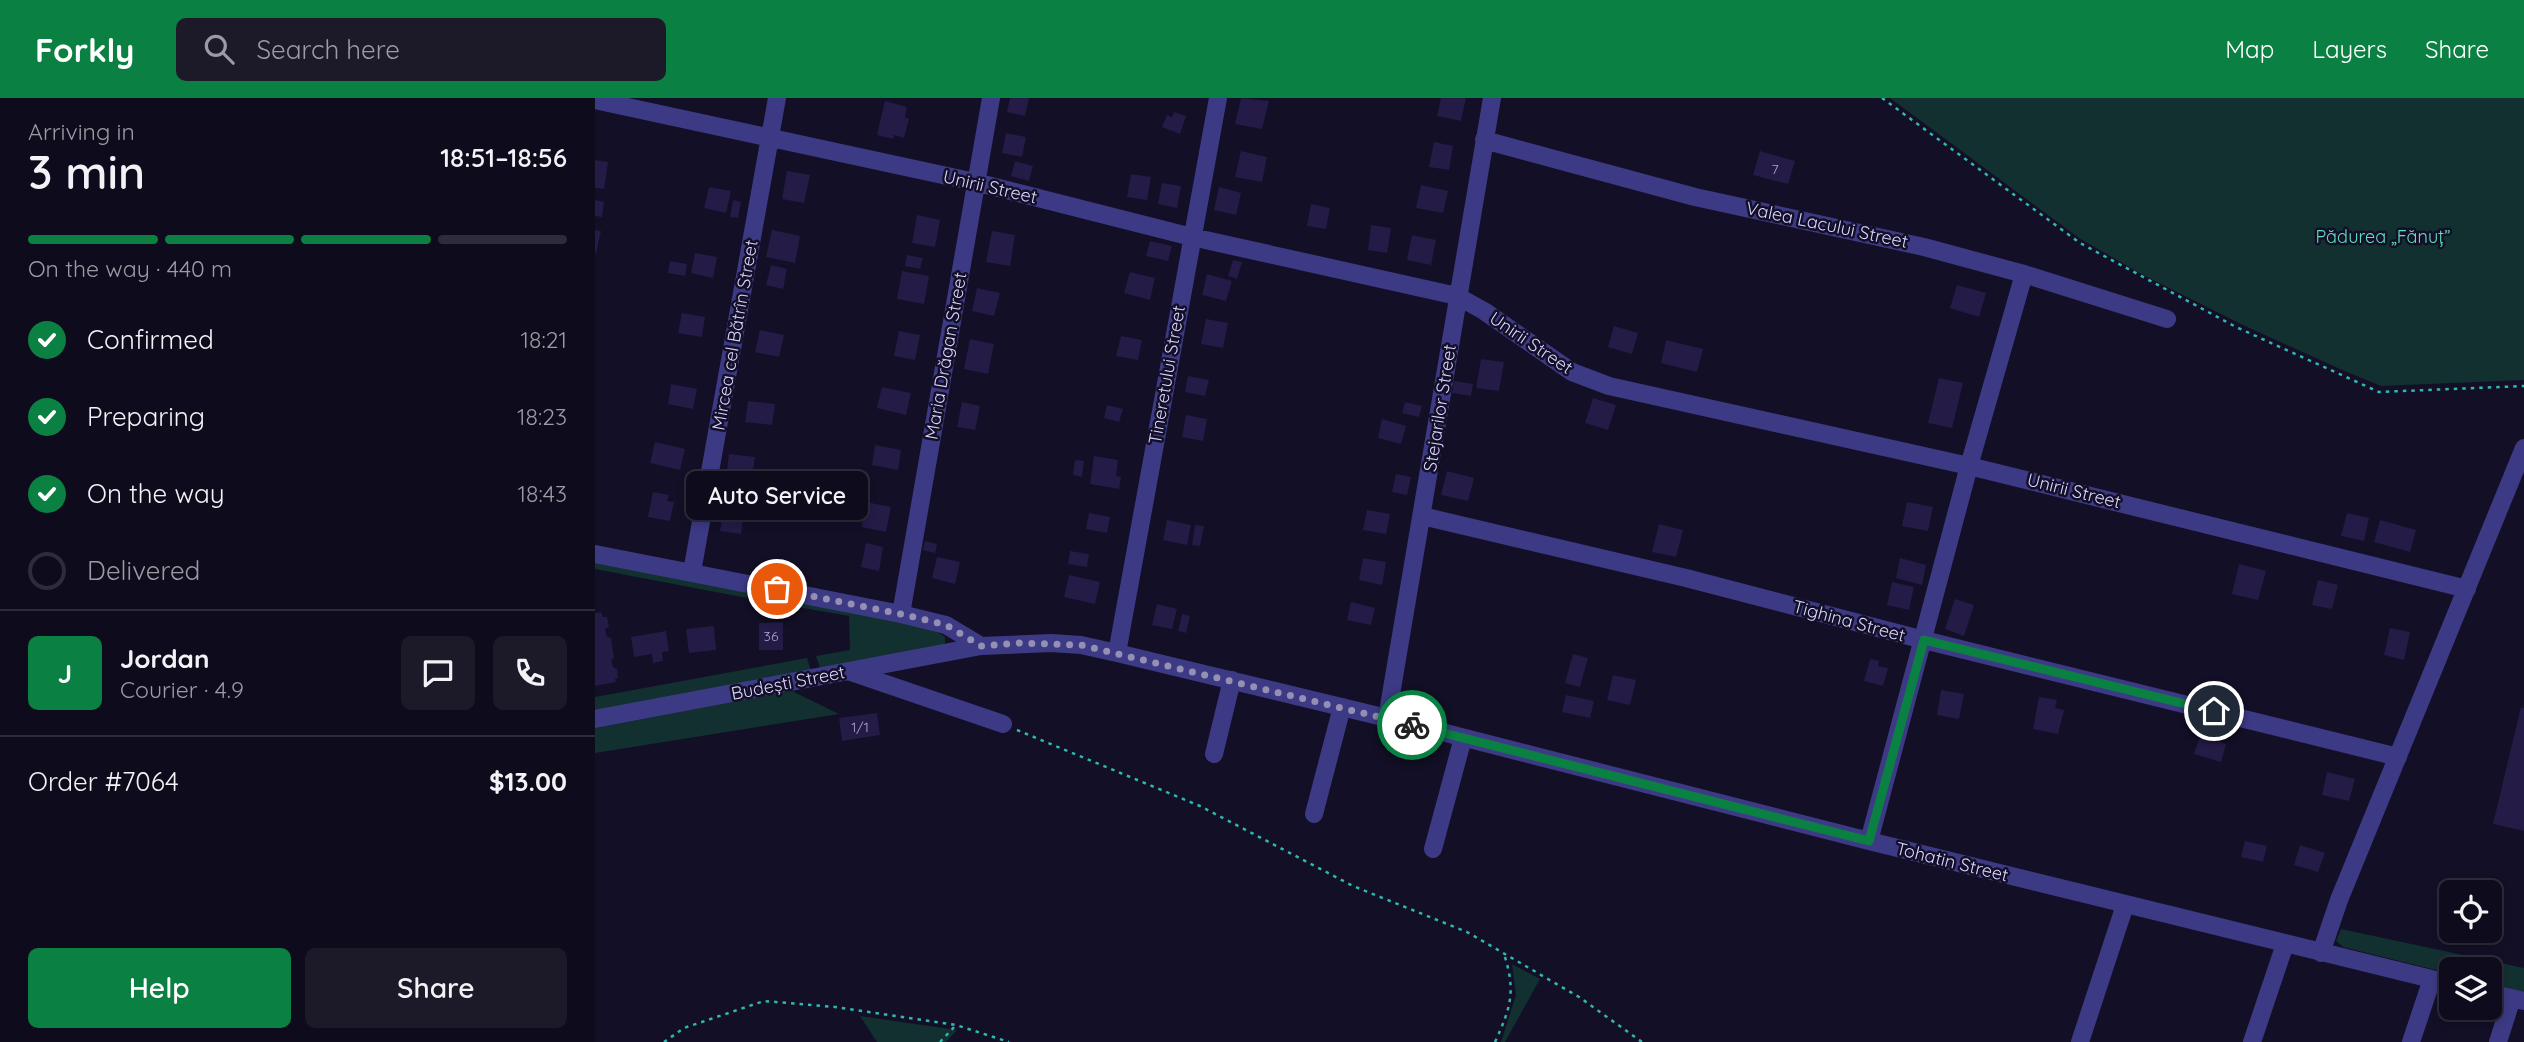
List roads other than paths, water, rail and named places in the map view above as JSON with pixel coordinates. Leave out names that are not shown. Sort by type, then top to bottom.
[{"type":"street","name":"Mircea cel Bătrîn Street","points":[[692,572],[777,98]]},
{"type":"street","name":"Maria Drăgan Street","points":[[901,614],[975,182],[992,98]]},
{"type":"street","name":"Tineretului Street","points":[[1117,653],[1218,98]]},
{"type":"street","name":"Stejarilor Street","points":[[1387,718],[1492,98]]},
{"type":"street","name":"Unirii Street","points":[[595,100],[975,182],[1192,237],[1457,296],[1484,311],[1572,372],[1609,386],[1969,466],[2467,589]]},
{"type":"street","name":"Valea Lacului Street","points":[[1484,140],[1695,197],[1924,247],[2024,274],[2167,320]]},
{"type":"street","points":[[1869,841],[1969,466],[2024,274]]},
{"type":"street","points":[[2321,953],[2339,900],[2524,448]]},
{"type":"street","name":"Tighina Street","points":[[1422,516],[1686,578],[1924,640],[2398,757]]},
{"type":"street","points":[[595,554],[901,614],[946,625],[981,646]]},
{"type":"street","name":"Tohatin Street","points":[[981,646],[1051,643],[1081,645],[1117,653],[2439,981]]},
{"type":"street","name":"Budești Street","points":[[595,719],[981,646]]},
{"type":"street","points":[[851,672],[1003,724]]},
{"type":"street","points":[[1214,754],[1232,680]]},
{"type":"street","points":[[1314,814],[1342,707]]},
{"type":"street","points":[[1433,849],[1463,738]]},
{"type":"street","points":[[2080,1042],[2125,905]]},
{"type":"street","points":[[2252,1042],[2285,944]]},
{"type":"street","points":[[2411,1042],[2432,979]]},
{"type":"street","points":[[2498,1042],[2518,999]]},
{"type":"place","name":"Auto Service","points":[[777,589]]},
{"type":"park label","name":"Pădurea „Fănuț”","points":[[2383,237]]}]
